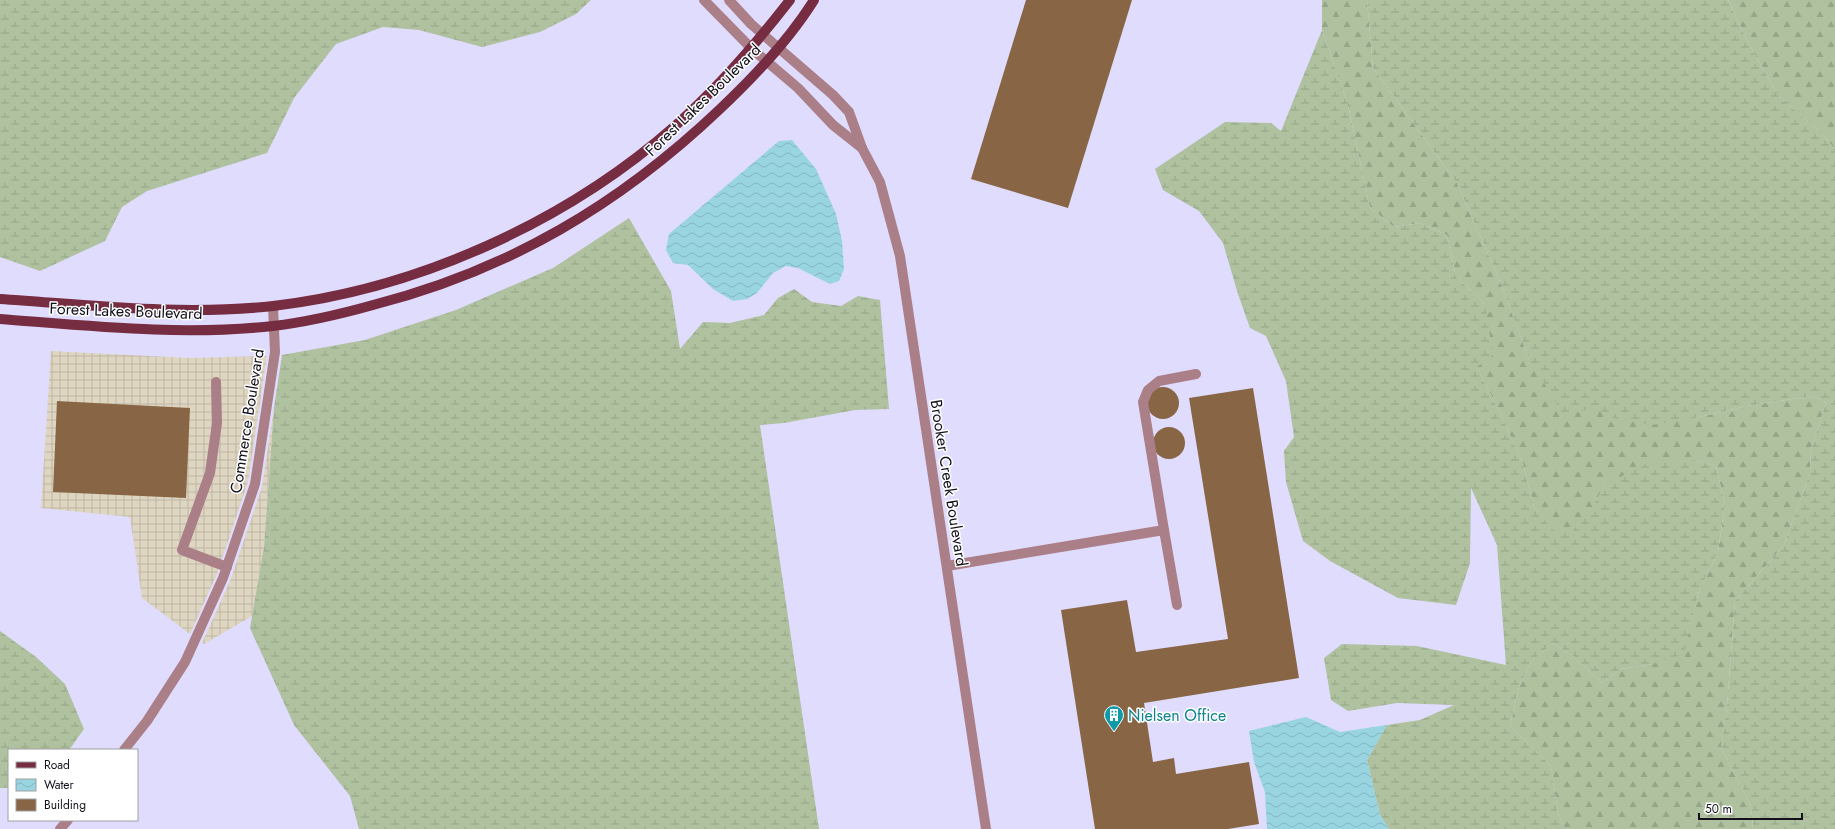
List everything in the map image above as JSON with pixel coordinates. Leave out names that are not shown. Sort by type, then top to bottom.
[{"type":"main road","name":"Forest Lakes Boulevard","points":[[0,299],[152,310],[191,310],[274,306],[339,294],[392,280],[449,261],[522,229],[570,203],[617,172],[676,125],[720,83],[790,0]]},
{"type":"main road","name":"Forest Lakes Boulevard","points":[[0,319],[150,330],[189,330],[274,326],[343,313],[399,298],[453,281],[532,246],[580,219],[627,189],[663,160],[728,102],[778,49],[814,0]]},
{"type":"street","name":"Brooker Creek Boulevard","points":[[704,0],[751,48],[798,88],[834,125],[862,148]]},
{"type":"street","name":"Brooker Creek Boulevard","points":[[729,0],[762,35],[833,95],[848,112],[862,148],[880,182],[900,256],[986,829]]},
{"type":"street","name":"Commerce Boulevard","points":[[125,749],[147,721],[185,662],[227,567],[255,484],[275,352],[274,306]]},
{"type":"street","points":[[1177,605],[1144,402],[1148,390],[1159,381],[1196,374]]},
{"type":"street","points":[[216,382],[217,422],[210,473],[182,550],[227,567]]},
{"type":"street","points":[[946,566],[1164,530]]},
{"type":"street","points":[[60,829],[67,821]]},
{"type":"shaded area","points":[[51,351],[189,358],[267,356],[248,482],[217,574],[190,634],[142,598],[130,517],[41,508]]},
{"type":"shaded area","points":[[274,408],[264,548],[252,616],[204,644],[202,643],[230,581],[262,487]]},
{"type":"green space","points":[[0,0],[591,0],[576,14],[540,32],[482,47],[419,30],[383,27],[336,44],[294,98],[267,153],[147,191],[122,207],[105,241],[40,271],[0,257]]},
{"type":"green space","points":[[1322,0],[1367,0],[1373,68],[1457,183],[1501,284],[1529,359],[1598,408],[1695,418],[1747,406],[1811,396],[1826,402],[1811,449],[1810,473],[1784,545],[1735,601],[1727,706],[1721,747],[1751,806],[1753,829],[1565,829],[1558,813],[1551,766],[1510,726],[1519,687],[1531,662],[1553,643],[1573,656],[1602,683],[1621,669],[1652,664],[1692,619],[1699,591],[1718,551],[1725,505],[1716,466],[1695,460],[1604,485],[1594,507],[1572,531],[1554,532],[1534,507],[1523,464],[1477,367],[1485,304],[1456,277],[1447,235],[1420,223],[1394,227],[1370,208],[1348,105],[1322,30]]},
{"type":"green space","points":[[1367,0],[1728,0],[1748,42],[1777,94],[1819,131],[1835,149],[1835,829],[1753,829],[1751,806],[1721,747],[1727,706],[1735,601],[1784,545],[1810,473],[1811,449],[1826,402],[1811,396],[1747,406],[1695,418],[1651,425],[1604,416],[1598,408],[1563,414],[1529,359],[1501,284],[1457,183],[1373,68]]},
{"type":"green space","points":[[1728,0],[1835,0],[1835,149],[1819,131],[1777,94],[1748,42]]},
{"type":"green space","points":[[1322,30],[1348,105],[1370,208],[1394,227],[1420,223],[1447,235],[1456,277],[1485,304],[1493,355],[1477,367],[1523,464],[1534,507],[1554,531],[1572,531],[1593,507],[1604,485],[1650,462],[1695,460],[1716,466],[1725,505],[1718,551],[1699,591],[1684,654],[1652,664],[1621,669],[1602,683],[1573,656],[1553,643],[1531,662],[1519,687],[1510,726],[1551,766],[1558,813],[1565,829],[1389,829],[1380,815],[1367,760],[1387,725],[1420,720],[1454,705],[1397,703],[1348,711],[1331,700],[1324,658],[1342,644],[1417,646],[1506,665],[1497,545],[1471,488],[1470,563],[1456,605],[1398,598],[1330,561],[1303,541],[1286,482],[1284,451],[1294,437],[1286,381],[1266,336],[1250,328],[1223,243],[1199,211],[1163,190],[1155,169],[1225,122],[1271,123],[1281,131]]},
{"type":"green space","points":[[629,218],[671,291],[680,349],[703,322],[730,323],[764,315],[778,298],[794,289],[812,302],[841,306],[858,296],[880,300],[889,409],[855,410],[784,423],[760,425],[819,829],[359,829],[350,796],[294,725],[250,628],[264,547],[274,408],[282,355],[365,340],[456,310],[553,268]]},
{"type":"green space","points":[[0,631],[36,657],[65,684],[84,729],[70,749],[8,749],[8,788],[0,788]]},
{"type":"water","points":[[792,140],[816,169],[836,214],[842,241],[844,269],[839,281],[830,284],[798,268],[786,266],[773,273],[757,293],[747,299],[733,301],[713,289],[688,265],[673,263],[666,250],[669,234],[779,141]]},
{"type":"water","points":[[1306,717],[1340,732],[1387,725],[1367,760],[1380,815],[1389,829],[1267,829],[1265,792],[1254,762],[1249,731]]},
{"type":"building","points":[[1026,0],[1132,0],[1068,208],[971,179]]},
{"type":"building","points":[[1163,387],[1174,392],[1179,403],[1174,414],[1163,419],[1152,414],[1147,403],[1152,392]]},
{"type":"building","points":[[1253,388],[1299,678],[1144,703],[1153,762],[1174,758],[1176,774],[1249,762],[1259,824],[1228,829],[1095,829],[1061,610],[1127,600],[1136,652],[1228,639],[1189,398]]},
{"type":"building","points":[[57,401],[190,408],[186,498],[53,492]]},
{"type":"building","points":[[1169,427],[1178,430],[1182,434],[1185,443],[1182,452],[1178,456],[1169,459],[1160,456],[1156,452],[1153,443],[1156,434],[1160,430]]},
{"type":"place","name":"Nielsen Office","points":[[1114,732]]}]
